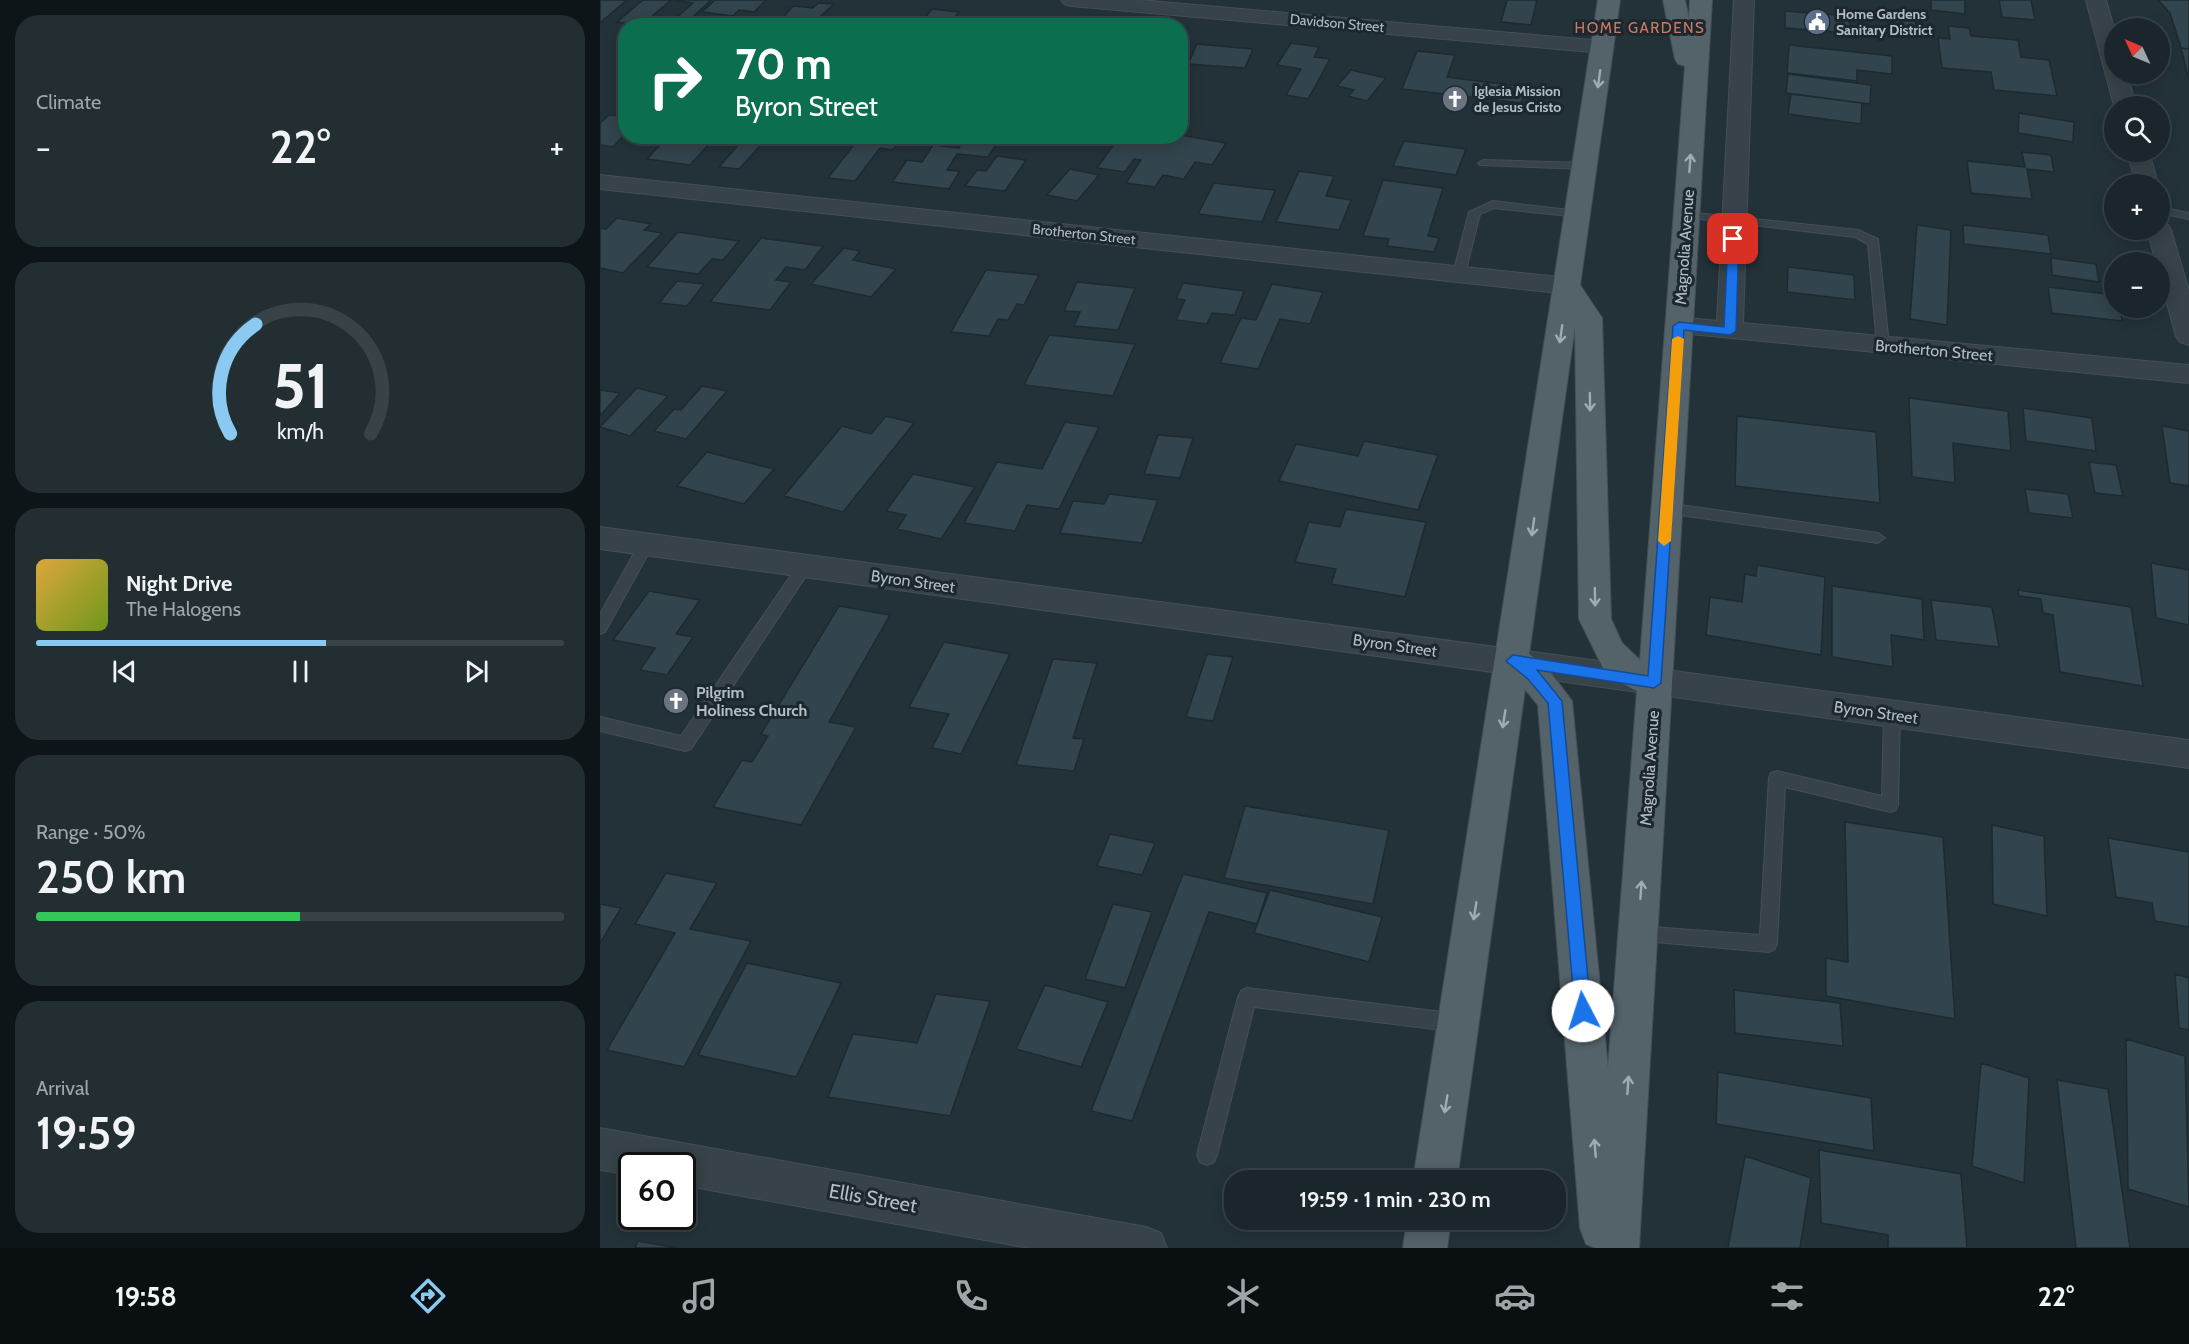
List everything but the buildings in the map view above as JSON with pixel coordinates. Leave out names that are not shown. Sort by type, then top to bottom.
[{"type":"main road","points":[[1436,1170],[1609,0]]},
{"type":"main road","points":[[1674,0],[1694,99]]},
{"type":"main road","name":"Magnolia Avenue","points":[[1617,1248],[1701,0]]},
{"type":"main road","points":[[1568,286],[1588,318],[1595,620],[1608,653],[1624,670],[1654,683]]},
{"type":"main road","points":[[1513,661],[1533,675],[1555,701],[1604,1248]]},
{"type":"main road","points":[[1425,1248],[1428,1230]]},
{"type":"street","name":"Davidson Street","points":[[1071,0],[1603,46]]},
{"type":"street","points":[[1730,331],[1744,0]]},
{"type":"street","points":[[2096,0],[2104,29]]},
{"type":"street","name":"Brotherton Street","points":[[600,182],[1568,286]]},
{"type":"street","points":[[2163,240],[2189,336]]},
{"type":"street","name":"Brotherton Street","points":[[1679,326],[2189,374]]},
{"type":"street","name":"Byron Street","points":[[600,538],[2189,754]]},
{"type":"street","name":"Ellis Street","points":[[600,1149],[1146,1248]]},
{"type":"lane","points":[[1484,163],[1586,166]]},
{"type":"lane","points":[[1460,274],[1475,212],[1493,204],[1578,214]]},
{"type":"lane","points":[[2170,212],[2189,216]]},
{"type":"lane","points":[[1687,214],[1858,234],[1874,242],[1883,345]]},
{"type":"lane","points":[[1666,508],[1878,538]]},
{"type":"lane","points":[[600,628],[646,545]]},
{"type":"lane","points":[[600,724],[685,744],[805,566]]},
{"type":"lane","points":[[1638,934],[1768,944],[1777,778],[1890,805],[1892,715]]},
{"type":"lane","points":[[1207,1155],[1247,997],[1458,1023]]},
{"type":"slow traffic","points":[[1664,541],[1678,339]]},
{"type":"place","name":"Home Gardens Sanitary District","points":[[1817,22]]},
{"type":"place","name":"Iglesia Mission de Jesus Cristo","points":[[1455,99]]},
{"type":"place","name":"Pilgrim Holiness Church","points":[[676,701]]},
{"type":"district","name":"HOME GARDENS","points":[[1640,28]]},
{"type":"route","points":[[1583,1011],[1555,701],[1533,675],[1513,661],[1654,683],[1679,326],[1730,331],[1733,239]]}]
